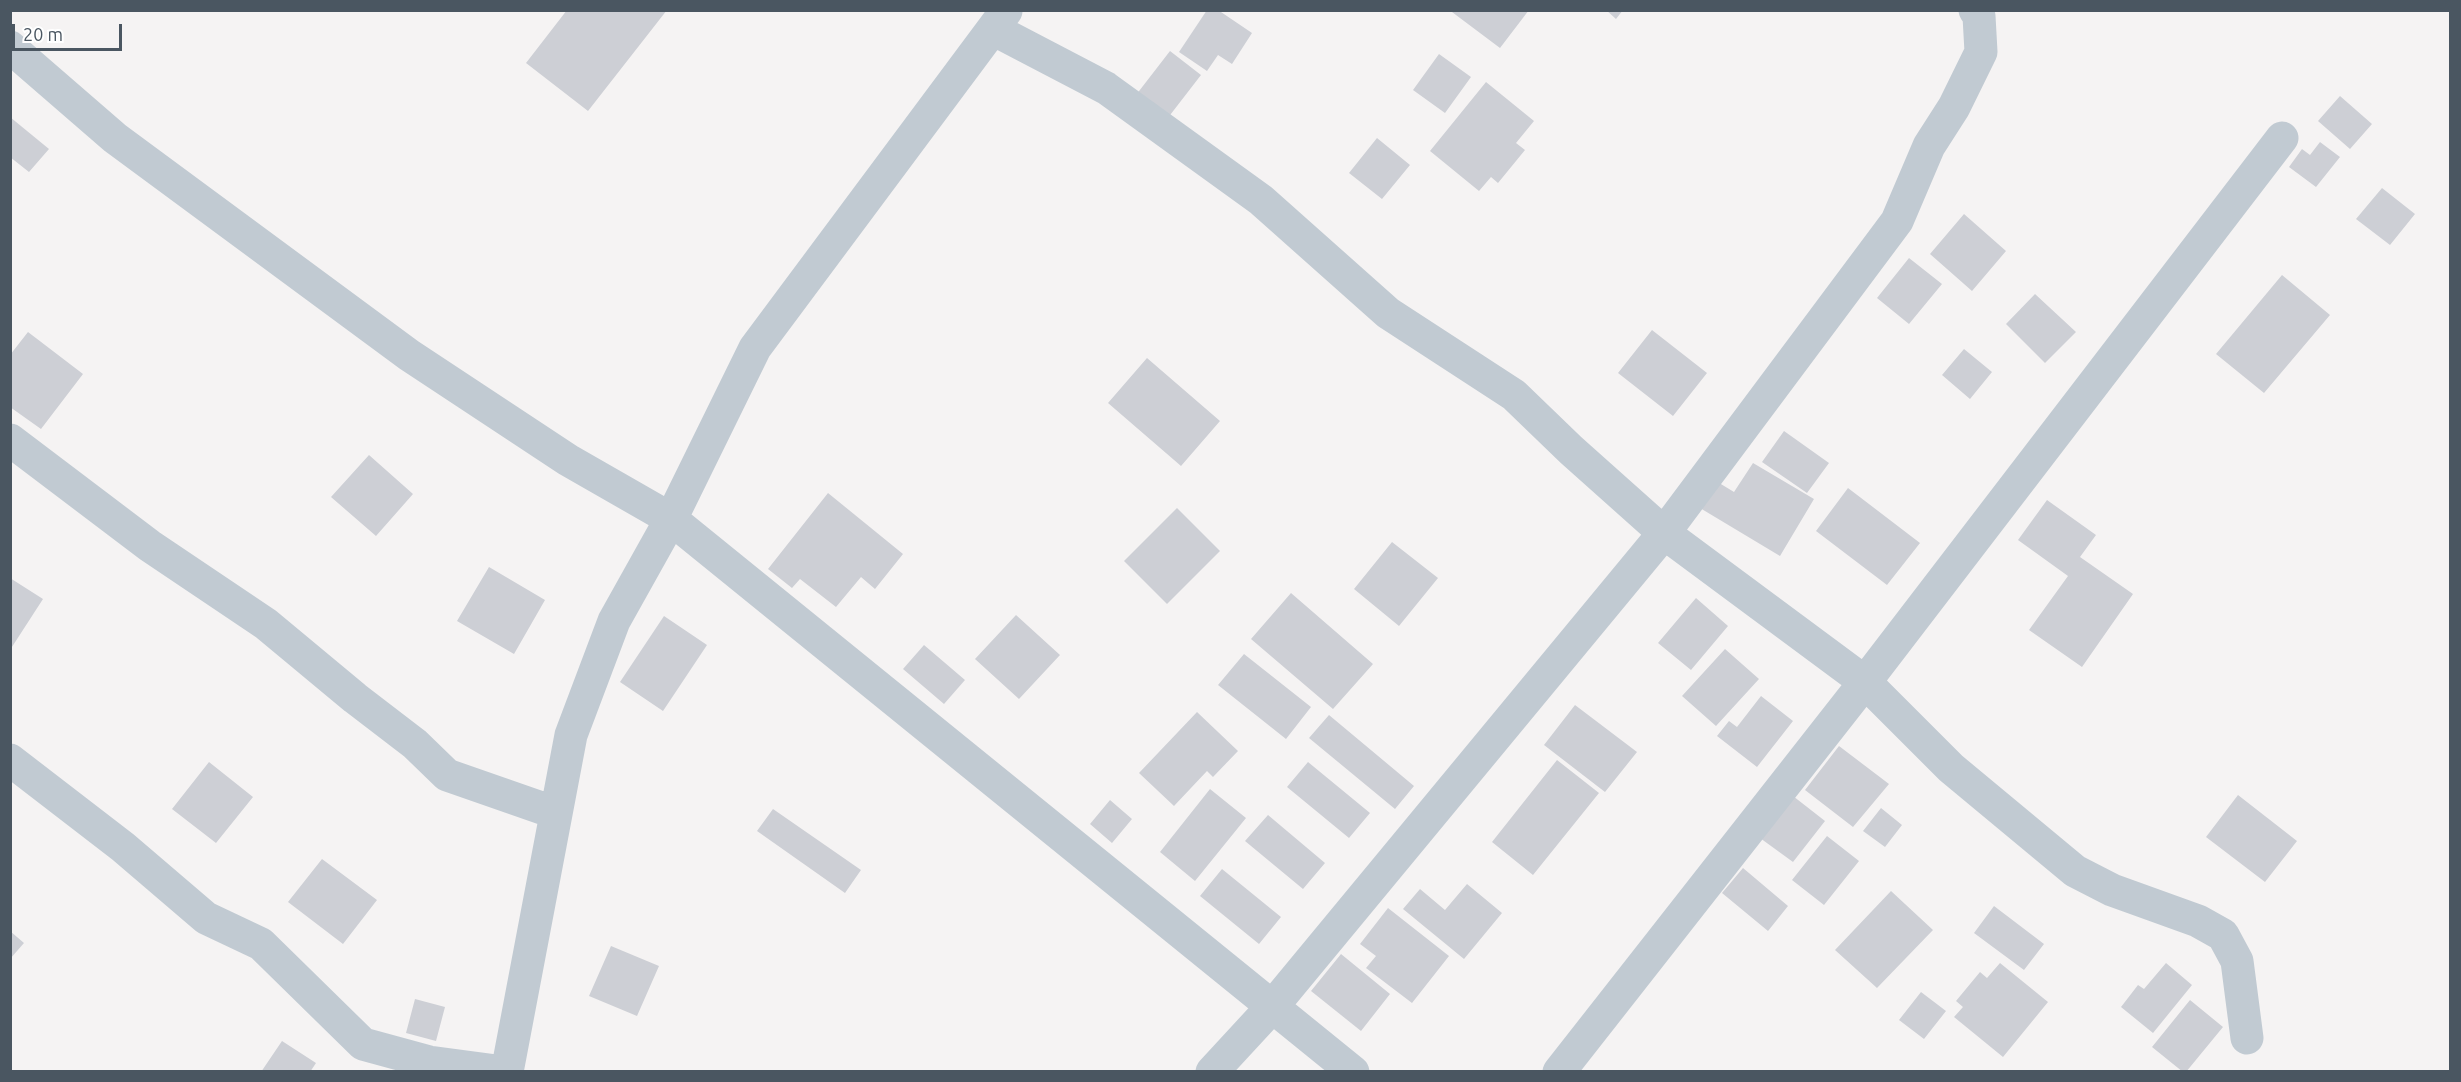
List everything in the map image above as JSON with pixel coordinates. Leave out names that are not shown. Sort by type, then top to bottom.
[{"type":"street","points":[[1212,1071],[1272,1006],[1664,533],[1897,221],[1929,146],[1954,107],[1981,52],[1979,16],[1975,10]]},
{"type":"street","points":[[10,760],[123,847],[206,918],[261,944],[363,1044],[429,1062],[505,1071],[571,735],[614,621],[671,519],[755,348],[1000,20],[1106,88],[1261,200],[1388,314],[1514,395],[1571,450],[1664,533],[1865,682],[1951,768],[2075,871],[2112,890],[2198,921],[2223,935],[2237,960],[2247,1038]]},
{"type":"street","points":[[10,47],[115,138],[409,355],[568,460],[671,519],[1353,1071]]},
{"type":"street","points":[[1559,1071],[1865,682],[2282,138]]},
{"type":"street","points":[[10,440],[150,546],[266,624],[355,698],[415,744],[447,775],[556,813]]},
{"type":"building","points":[[567,10],[667,10],[588,111],[526,63]]},
{"type":"building","points":[[1207,10],[1218,10],[1252,33],[1232,64],[1218,55],[1207,71],[1179,52]]},
{"type":"building","points":[[1454,10],[1529,10],[1500,48],[1452,12]]},
{"type":"building","points":[[1606,10],[1623,10],[1616,19]]},
{"type":"building","points":[[1170,51],[1201,75],[1167,119],[1136,95]]},
{"type":"building","points":[[1439,54],[1471,77],[1445,113],[1413,90]]},
{"type":"building","points":[[1486,82],[1534,121],[1516,143],[1525,150],[1498,183],[1491,177],[1479,191],[1430,151]]},
{"type":"building","points":[[2340,96],[2372,124],[2350,149],[2318,121]]},
{"type":"building","points":[[10,117],[49,149],[29,172],[10,157]]},
{"type":"building","points":[[1377,138],[1410,165],[1382,199],[1349,173]]},
{"type":"building","points":[[2320,142],[2340,157],[2316,187],[2289,167],[2302,149],[2310,155]]},
{"type":"building","points":[[2382,188],[2415,214],[2390,245],[2356,219]]},
{"type":"building","points":[[1964,214],[2006,251],[1972,291],[1930,254]]},
{"type":"building","points":[[1909,258],[1942,284],[1909,324],[1877,298]]},
{"type":"building","points":[[2282,275],[2330,315],[2264,393],[2216,354]]},
{"type":"building","points":[[2035,294],[2076,332],[2045,363],[2006,324]]},
{"type":"building","points":[[1652,330],[1707,373],[1673,416],[1618,373]]},
{"type":"building","points":[[28,332],[83,374],[41,429],[10,407],[10,355]]},
{"type":"building","points":[[1964,349],[1992,372],[1970,399],[1942,375]]},
{"type":"building","points":[[1147,358],[1220,421],[1181,466],[1108,403]]},
{"type":"building","points":[[1784,431],[1829,463],[1807,493],[1762,462]]},
{"type":"building","points":[[369,455],[413,494],[376,536],[331,497]]},
{"type":"building","points":[[1753,463],[1814,499],[1780,556],[1695,505],[1711,478],[1734,492]]},
{"type":"building","points":[[1848,488],[1920,543],[1887,585],[1816,531]]},
{"type":"building","points":[[828,493],[903,554],[875,589],[861,577],[836,607],[800,579],[792,588],[768,569]]},
{"type":"building","points":[[2047,500],[2096,535],[2080,557],[2133,594],[2082,667],[2029,630],[2068,576],[2018,540]]},
{"type":"building","points":[[1177,508],[1220,551],[1167,604],[1124,561]]},
{"type":"building","points":[[1392,542],[1438,578],[1399,626],[1354,589]]},
{"type":"building","points":[[489,567],[545,600],[514,654],[457,621]]},
{"type":"building","points":[[10,578],[43,599],[10,650]]},
{"type":"building","points":[[1291,593],[1373,664],[1333,709],[1251,639]]},
{"type":"building","points":[[1696,598],[1728,626],[1691,670],[1658,643]]},
{"type":"building","points":[[1016,615],[1060,655],[1019,699],[975,659]]},
{"type":"building","points":[[664,616],[707,645],[663,711],[620,682]]},
{"type":"building","points":[[924,645],[965,680],[944,704],[903,669]]},
{"type":"building","points":[[1725,649],[1759,679],[1716,726],[1682,696]]},
{"type":"building","points":[[1244,654],[1311,707],[1286,739],[1218,685]]},
{"type":"building","points":[[1761,696],[1793,721],[1757,767],[1717,736],[1729,721],[1737,727]]},
{"type":"building","points":[[1575,705],[1637,752],[1605,792],[1544,745]]},
{"type":"building","points":[[1197,712],[1238,751],[1213,777],[1207,771],[1174,806],[1139,773]]},
{"type":"building","points":[[1329,715],[1414,786],[1395,809],[1309,738]]},
{"type":"building","points":[[1839,746],[1889,784],[1853,827],[1805,790]]},
{"type":"building","points":[[1557,760],[1599,793],[1533,875],[1492,842]]},
{"type":"building","points":[[209,762],[253,797],[216,843],[172,809]]},
{"type":"building","points":[[1308,762],[1370,813],[1349,838],[1287,787]]},
{"type":"building","points":[[1210,789],[1246,818],[1195,881],[1160,852]]},
{"type":"building","points":[[2238,795],[2297,841],[2265,882],[2206,837]]},
{"type":"building","points":[[1793,796],[1825,821],[1793,862],[1760,838]]},
{"type":"building","points":[[1110,800],[1132,819],[1112,843],[1090,824]]},
{"type":"building","points":[[1881,808],[1902,825],[1885,847],[1863,831]]},
{"type":"building","points":[[773,809],[861,870],[845,893],[757,831]]},
{"type":"building","points":[[1268,815],[1325,863],[1303,889],[1245,841]]},
{"type":"building","points":[[1827,836],[1859,861],[1824,905],[1792,880]]},
{"type":"building","points":[[322,859],[377,900],[343,944],[288,902]]},
{"type":"building","points":[[1743,868],[1788,906],[1768,931],[1722,893]]},
{"type":"building","points":[[1222,869],[1281,917],[1259,944],[1200,896]]},
{"type":"building","points":[[1467,884],[1502,913],[1464,959],[1403,909],[1420,889],[1445,910]]},
{"type":"building","points":[[1891,891],[1933,930],[1877,988],[1835,950]]},
{"type":"building","points":[[1994,906],[2044,944],[2024,970],[1974,933]]},
{"type":"building","points":[[1388,908],[1449,956],[1412,1003],[1366,968],[1376,956],[1360,944]]},
{"type":"building","points":[[10,931],[24,943],[10,959]]},
{"type":"building","points":[[611,946],[659,966],[637,1016],[589,996]]},
{"type":"building","points":[[1341,954],[1390,994],[1361,1031],[1311,991]]},
{"type":"building","points":[[2000,963],[2048,1002],[2003,1057],[1954,1017],[1963,1007],[1956,1001],[1980,972],[1987,978]]},
{"type":"building","points":[[2166,963],[2192,985],[2153,1033],[2121,1007],[2138,985],[2144,989]]},
{"type":"building","points":[[1921,992],[1946,1011],[1924,1039],[1899,1020]]},
{"type":"building","points":[[415,999],[445,1007],[436,1041],[406,1033]]},
{"type":"building","points":[[2190,1000],[2223,1027],[2186,1072],[2183,1072],[2152,1047]]},
{"type":"building","points":[[282,1041],[316,1063],[310,1072],[261,1072]]}]
